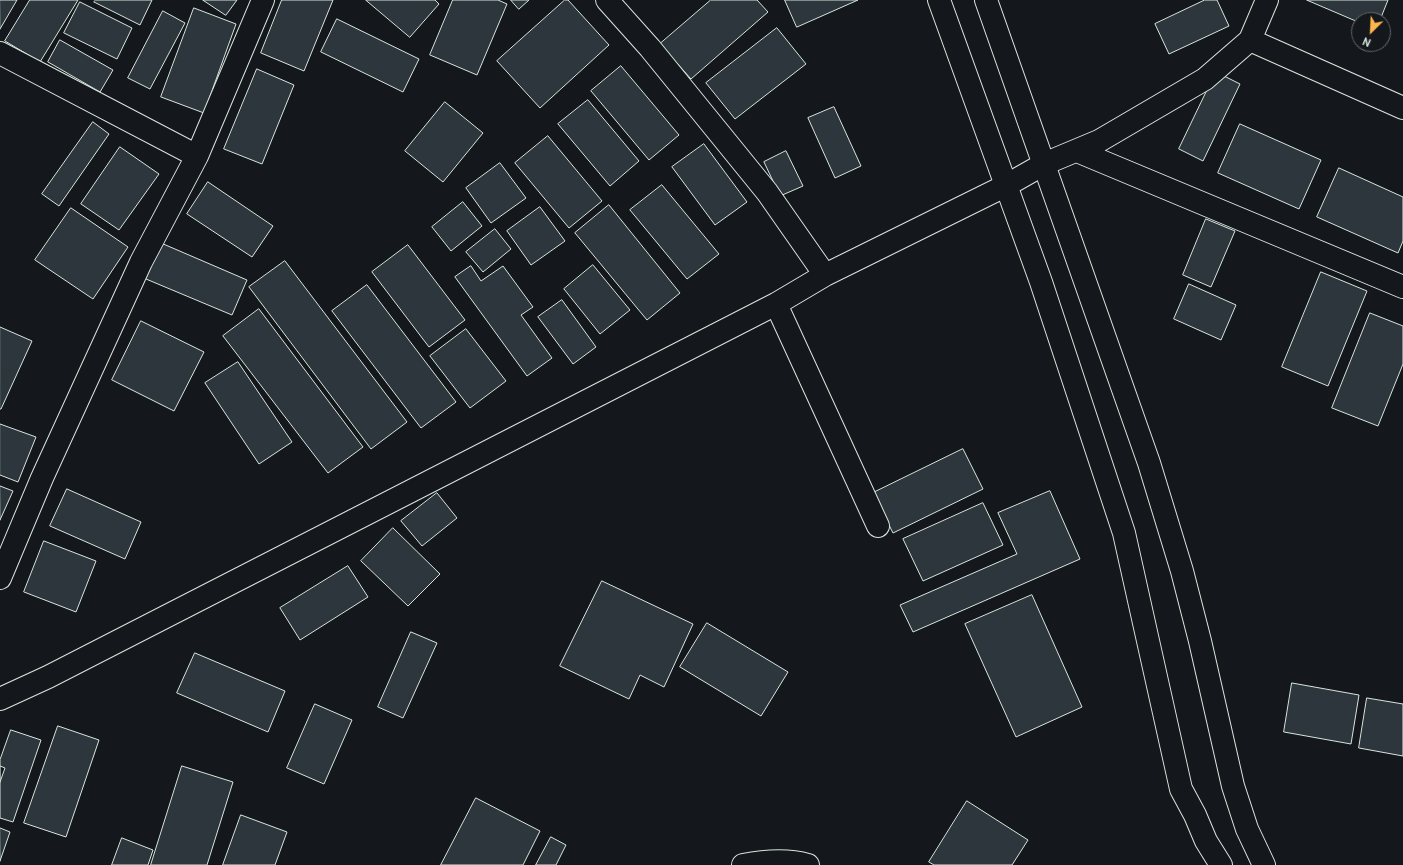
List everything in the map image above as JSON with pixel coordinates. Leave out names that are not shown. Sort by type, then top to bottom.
[{"type":"street","points":[[0,578],[42,478],[141,262],[197,156],[263,0]]},
{"type":"street","points":[[607,0],[650,48],[767,192],[825,275]]},
{"type":"street","points":[[939,0],[1041,282],[1124,533],[1181,788],[1206,841],[1221,865]]},
{"type":"street","points":[[986,0],[1151,470],[1184,578],[1233,786],[1247,829],[1264,865]]},
{"type":"street","points":[[0,699],[48,677],[776,304],[825,275],[1007,185],[1044,164],[1099,141],[1205,79],[1250,40],[1267,0]]},
{"type":"street","points":[[1250,40],[1403,108]]},
{"type":"street","points":[[0,53],[197,156]]},
{"type":"street","points":[[1077,151],[1403,287]]},
{"type":"street","points":[[776,304],[878,526]]},
{"type":"street","points":[[743,865],[760,862],[797,862],[808,865]]},
{"type":"building","points":[[0,0],[17,0],[0,29]]},
{"type":"building","points":[[30,0],[78,0],[40,62],[5,41]]},
{"type":"building","points":[[96,0],[152,0],[140,25],[94,2]]},
{"type":"building","points":[[203,0],[237,0],[226,15]]},
{"type":"building","points":[[282,0],[333,0],[304,71],[261,53]]},
{"type":"building","points":[[366,0],[435,0],[439,4],[410,37]]},
{"type":"building","points":[[453,0],[498,0],[507,4],[477,75],[430,55]]},
{"type":"building","points":[[511,0],[529,0],[519,9]]},
{"type":"building","points":[[565,0],[568,0],[609,45],[540,108],[497,61]]},
{"type":"building","points":[[711,0],[757,0],[768,12],[691,79],[660,44]]},
{"type":"building","points":[[785,0],[858,0],[797,27]]},
{"type":"building","points":[[1205,0],[1217,0],[1229,26],[1169,54],[1155,24]]},
{"type":"building","points":[[1307,0],[1388,0],[1383,12],[1351,12],[1351,19]]},
{"type":"building","points":[[80,2],[132,28],[117,59],[64,33]]},
{"type":"building","points":[[194,8],[236,24],[204,113],[161,97]]},
{"type":"building","points":[[163,11],[185,23],[150,89],[128,78]]},
{"type":"building","points":[[337,19],[419,59],[403,92],[321,52]]},
{"type":"building","points":[[777,28],[806,64],[735,119],[706,83]]},
{"type":"building","points":[[60,40],[113,70],[100,92],[48,62]]},
{"type":"building","points":[[621,66],[679,135],[649,160],[591,91]]},
{"type":"building","points":[[257,69],[294,85],[262,164],[224,149]]},
{"type":"building","points":[[1216,72],[1240,84],[1203,161],[1179,149]]},
{"type":"building","points":[[588,100],[639,161],[610,186],[558,124]]},
{"type":"building","points":[[445,102],[483,133],[443,182],[405,151]]},
{"type":"building","points":[[834,107],[861,166],[835,178],[808,118]]},
{"type":"building","points":[[93,122],[109,134],[59,206],[42,194]]},
{"type":"building","points":[[1240,124],[1321,160],[1299,209],[1218,173]]},
{"type":"building","points":[[548,136],[602,201],[569,228],[515,163]]},
{"type":"building","points":[[704,144],[747,202],[715,225],[672,167]]},
{"type":"building","points":[[120,147],[159,174],[119,230],[81,204]]},
{"type":"building","points":[[786,151],[803,186],[780,196],[764,162]]},
{"type":"building","points":[[500,163],[526,198],[491,223],[466,188]]},
{"type":"building","points":[[1339,168],[1403,197],[1403,241],[1398,253],[1317,217]]},
{"type":"building","points":[[208,182],[273,226],[252,257],[187,214]]},
{"type":"building","points":[[662,185],[719,254],[687,279],[630,210]]},
{"type":"building","points":[[463,202],[482,226],[451,251],[432,227]]},
{"type":"building","points":[[609,205],[680,293],[647,320],[575,233]]},
{"type":"building","points":[[540,207],[565,241],[531,265],[507,231]]},
{"type":"building","points":[[71,208],[128,247],[93,299],[35,260]]},
{"type":"building","points":[[1206,219],[1235,231],[1211,287],[1183,275]]},
{"type":"building","points":[[495,229],[511,249],[483,272],[466,252]]},
{"type":"building","points":[[161,243],[247,280],[232,315],[146,279]]},
{"type":"building","points":[[408,245],[465,320],[429,347],[372,272]]},
{"type":"building","points":[[285,261],[407,422],[371,449],[249,287]]},
{"type":"building","points":[[593,265],[630,310],[600,334],[564,289]]},
{"type":"building","points":[[471,266],[481,281],[503,266],[533,307],[521,315],[552,358],[527,376],[455,277]]},
{"type":"building","points":[[1321,272],[1367,291],[1328,386],[1282,367]]},
{"type":"building","points":[[1189,284],[1236,305],[1221,340],[1174,319]]},
{"type":"building","points":[[367,285],[456,402],[421,428],[332,311]]},
{"type":"building","points":[[562,300],[596,347],[573,364],[538,317]]},
{"type":"building","points":[[259,309],[363,447],[328,473],[223,336]]},
{"type":"building","points":[[1370,313],[1403,326],[1403,364],[1378,426],[1332,408]]},
{"type":"building","points":[[141,321],[204,352],[174,411],[112,380]]},
{"type":"building","points":[[0,327],[32,341],[1,409],[0,409]]},
{"type":"building","points":[[466,329],[506,381],[470,408],[430,356]]},
{"type":"building","points":[[238,362],[292,442],[259,464],[205,383]]},
{"type":"building","points":[[0,424],[36,437],[18,482],[0,475]]},
{"type":"building","points":[[963,449],[983,489],[893,533],[873,493]]},
{"type":"building","points":[[0,486],[13,491],[0,520]]},
{"type":"building","points":[[67,489],[141,522],[125,559],[50,526]]},
{"type":"building","points":[[1050,491],[1080,559],[913,632],[900,605],[1017,554],[998,513]]},
{"type":"building","points":[[437,493],[457,518],[422,546],[401,521]]},
{"type":"building","points":[[983,503],[1003,545],[923,581],[903,539]]},
{"type":"building","points":[[393,528],[440,574],[408,606],[361,561]]},
{"type":"building","points":[[44,541],[96,561],[76,612],[24,592]]},
{"type":"building","points":[[348,566],[368,597],[300,640],[280,608]]},
{"type":"building","points":[[602,581],[693,624],[664,687],[640,675],[629,699],[560,666]]},
{"type":"building","points":[[1032,595],[1082,707],[1016,737],[965,624]]},
{"type":"building","points":[[707,623],[788,672],[761,716],[680,667]]},
{"type":"building","points":[[411,632],[437,643],[403,718],[378,707]]},
{"type":"building","points":[[195,653],[285,691],[268,732],[177,693]]},
{"type":"building","points":[[1292,683],[1359,695],[1351,744],[1284,732]]},
{"type":"building","points":[[1367,698],[1403,704],[1403,756],[1359,748]]},
{"type":"building","points":[[315,704],[352,720],[324,784],[287,768]]},
{"type":"building","points":[[58,726],[99,740],[66,837],[24,823]]},
{"type":"building","points":[[11,730],[41,740],[13,822],[0,818],[0,760]]},
{"type":"building","points":[[0,766],[5,768],[0,782]]},
{"type":"building","points":[[182,766],[233,782],[207,865],[151,865]]},
{"type":"building","points":[[476,798],[540,831],[523,865],[441,865]]},
{"type":"building","points":[[967,801],[1028,840],[1012,865],[934,865],[929,862]]},
{"type":"building","points":[[241,815],[287,832],[275,865],[223,865]]},
{"type":"building","points":[[0,828],[10,832],[0,861]]},
{"type":"building","points":[[551,837],[566,845],[556,865],[536,865]]},
{"type":"building","points":[[122,838],[153,850],[148,865],[112,865]]}]
